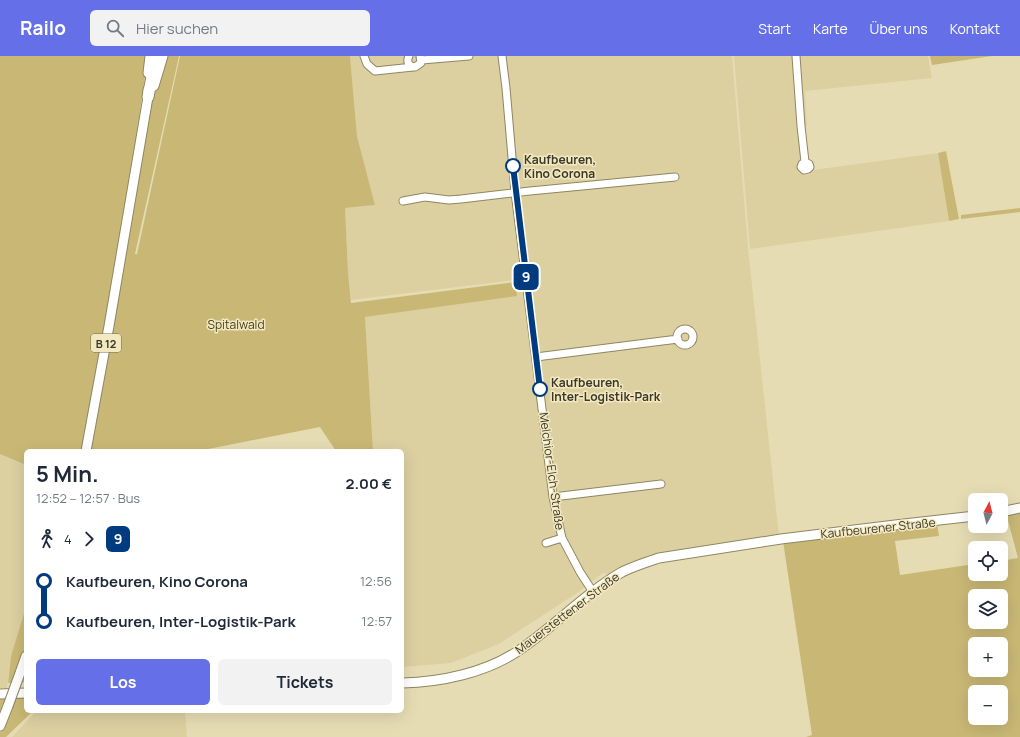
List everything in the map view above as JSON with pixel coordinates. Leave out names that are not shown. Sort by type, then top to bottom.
[{"type":"highway","name":"B 12","points":[[148,97],[156,56]]},
{"type":"main road","name":"B 12","points":[[86,449],[148,97],[147,80],[150,56]]},
{"type":"main road","points":[[148,97],[156,82],[163,56]]},
{"type":"main road","points":[[1008,511],[1020,508]]},
{"type":"main road","name":"Kaufbeurener Straße","points":[[781,539],[968,517]]},
{"type":"main road","name":"Mauerstettener Straße","points":[[404,683],[434,680],[471,672],[493,665],[517,652],[593,592],[623,572],[642,564],[659,558],[781,539]]},
{"type":"main road","points":[[0,726],[24,662]]},
{"type":"main road","points":[[0,694],[24,694]]},
{"type":"street","points":[[364,56],[367,64],[375,71],[414,67],[420,65],[421,58],[469,56]]},
{"type":"street","points":[[409,56],[408,64],[414,67]]},
{"type":"street","name":"Melchior-Elch-Straße","points":[[502,56],[516,192],[553,497],[562,538],[580,572],[593,592]]},
{"type":"street","points":[[796,56],[805,162]]},
{"type":"street","points":[[403,201],[425,197],[455,200],[516,192],[675,177]]},
{"type":"street","points":[[536,357],[678,339]]},
{"type":"street","points":[[553,497],[661,484]]},
{"type":"street","points":[[546,543],[562,538]]},
{"type":"shaded area","points":[[350,56],[732,56],[748,248],[779,536],[640,559],[609,575],[603,573],[577,593],[499,644],[451,663],[404,667],[404,449],[373,449],[365,317],[517,295],[515,280],[351,300],[345,208],[375,205],[357,136]]},
{"type":"shaded area","points":[[734,56],[928,56],[932,78],[805,91],[807,126],[803,128],[806,160],[812,163],[813,170],[938,153],[949,221],[750,249]]},
{"type":"shaded area","points":[[0,454],[24,464],[24,614],[11,656],[7,688],[0,688]]},
{"type":"shaded area","points":[[34,713],[185,713],[187,737],[12,737]]},
{"type":"green space","points":[[0,56],[148,56],[120,246],[82,449],[24,449],[24,464],[0,454]]},
{"type":"green space","name":"Spitalwald","points":[[165,56],[179,56],[135,254],[137,254],[180,56],[350,56],[357,136],[375,205],[345,208],[351,303],[516,282],[517,296],[365,317],[373,449],[335,449],[320,427],[208,449],[89,449],[153,97]]},
{"type":"green space","points":[[930,56],[992,56],[932,65]]},
{"type":"green space","points":[[946,151],[959,219],[949,221],[938,153]]},
{"type":"green space","points":[[1020,208],[1020,212],[961,219],[961,215]]},
{"type":"green space","points":[[1020,511],[1020,737],[806,737],[812,735],[783,541],[937,524],[939,536],[895,541],[900,575],[968,565],[968,581],[1008,581],[1008,560],[1018,558],[1008,520],[1008,513]]},
{"type":"green space","points":[[24,614],[24,653],[17,673],[24,666],[24,682],[8,683],[11,656]]},
{"type":"green space","points":[[0,698],[24,698],[24,713],[31,713],[6,737],[0,737],[0,733],[12,706],[3,706],[0,714]]},
{"type":"bus line","name":"9","points":[[513,166],[540,389]]},
{"type":"place","name":"Kaufbeuren, Kino Corona","points":[[513,166]]},
{"type":"place","name":"Kaufbeuren, Inter-Logistik-Park","points":[[540,389]]}]
